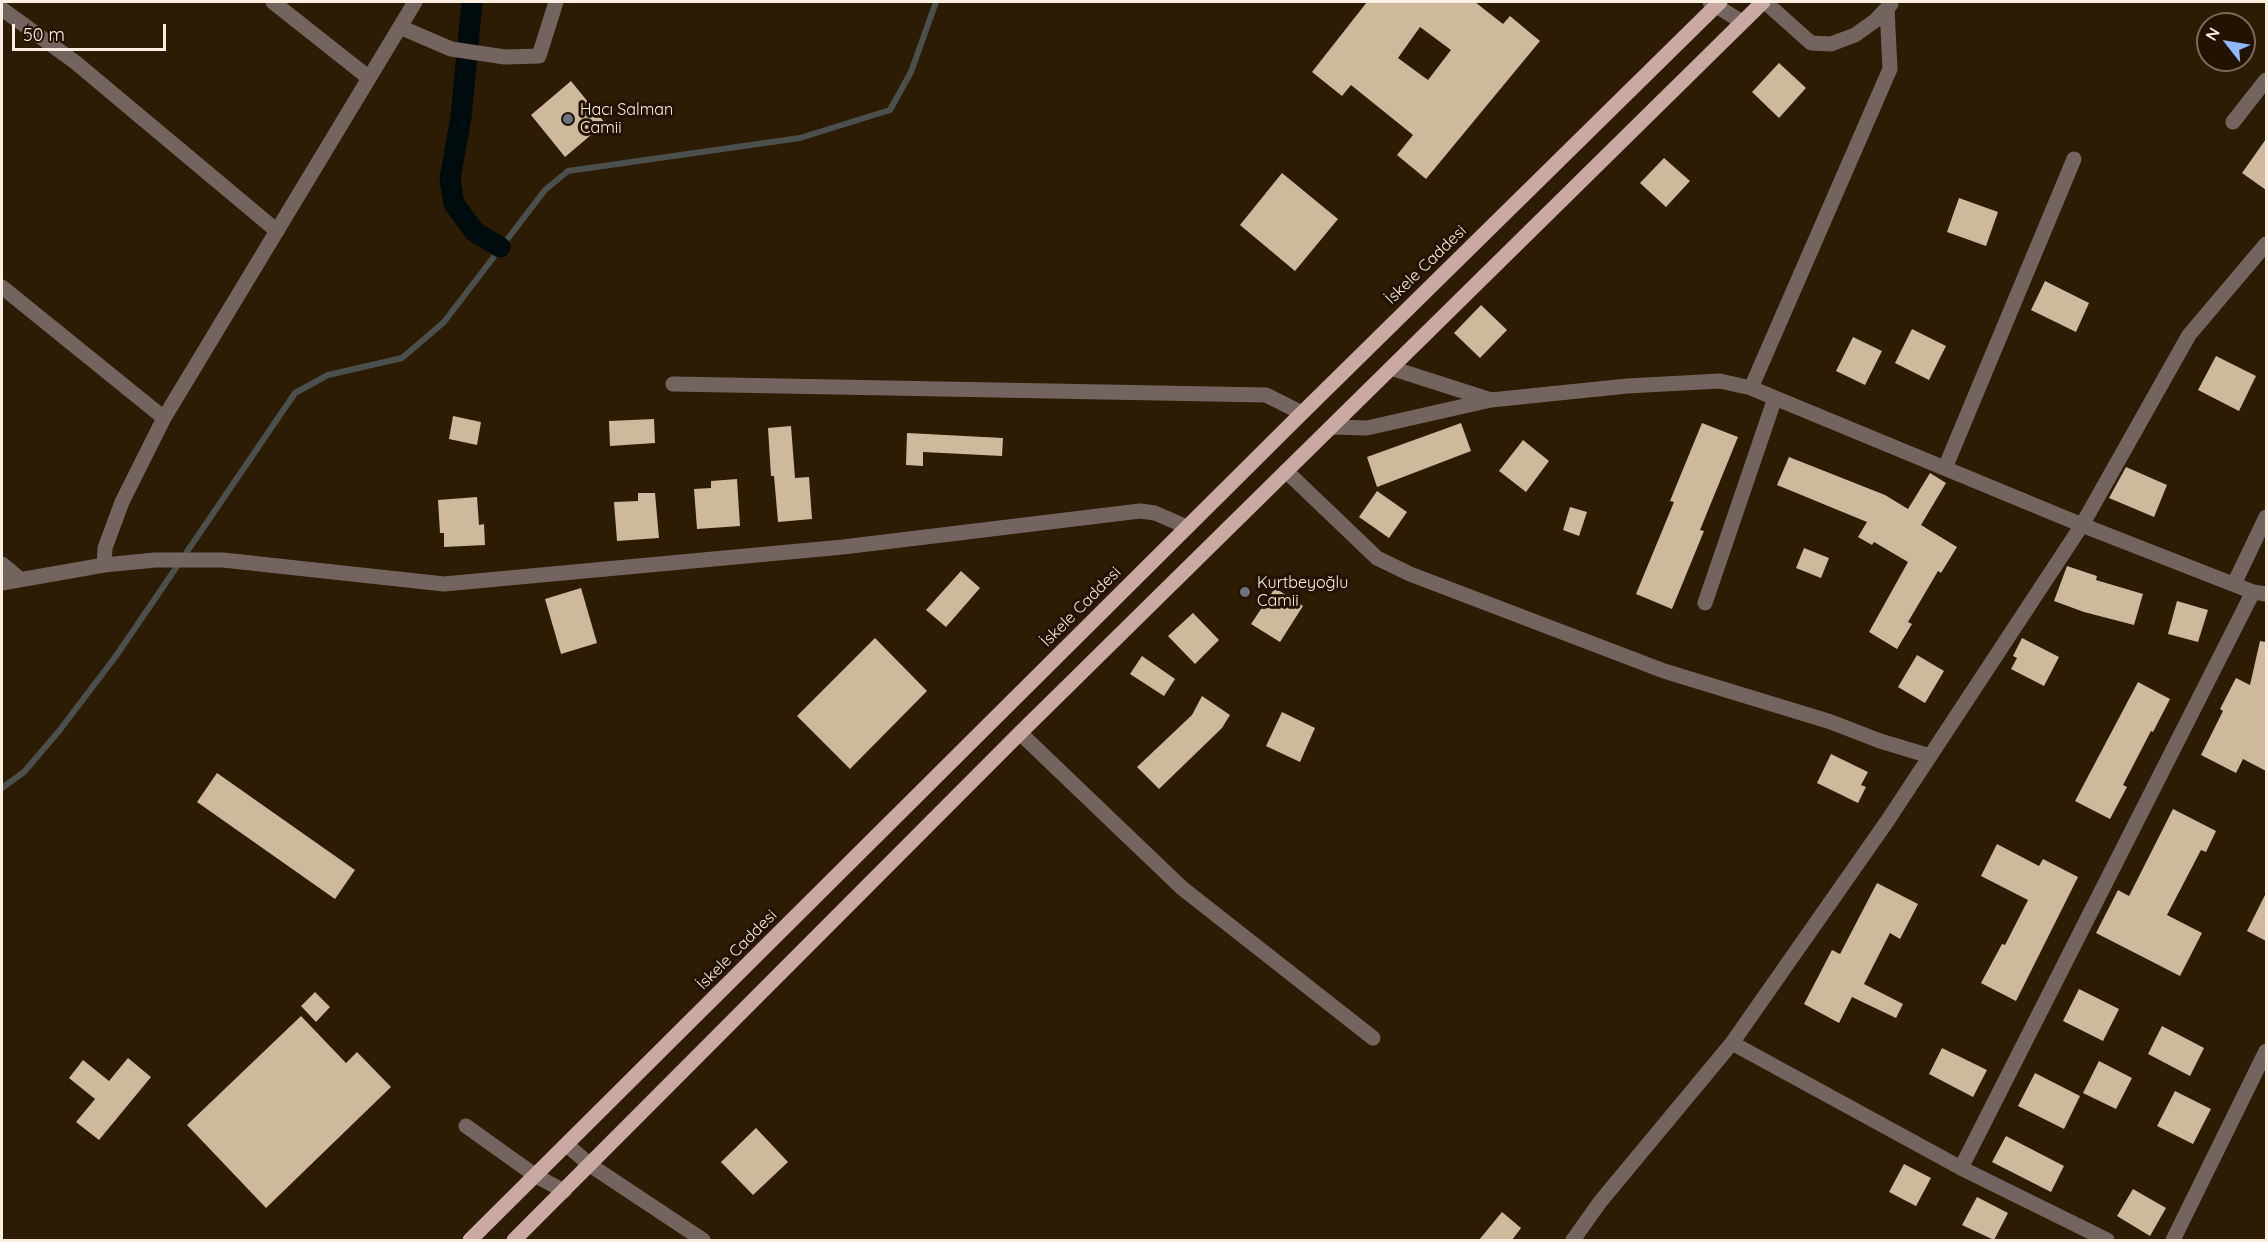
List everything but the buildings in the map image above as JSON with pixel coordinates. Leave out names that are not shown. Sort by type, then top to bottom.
[{"type":"main road","points":[[514,1240],[1020,733],[1764,2]]},
{"type":"main road","name":"İskele Caddesi","points":[[470,1240],[1715,3]]},
{"type":"street","points":[[273,2],[369,78]]},
{"type":"street","points":[[104,565],[105,548],[122,502],[164,418],[415,2]]},
{"type":"street","points":[[400,27],[451,49],[505,57],[539,56],[556,2]]},
{"type":"street","points":[[1764,2],[1811,43],[1831,44],[1855,35],[1876,20],[1890,5]]},
{"type":"street","points":[[1715,3],[1742,22]]},
{"type":"street","points":[[1751,388],[1890,69],[1890,5]]},
{"type":"street","points":[[2,9],[75,62],[277,231]]},
{"type":"street","points":[[2234,122],[2266,80]]},
{"type":"street","points":[[1945,468],[2074,159]]},
{"type":"street","points":[[1573,1240],[1600,1202],[1732,1043],[1888,820],[2082,525],[2189,335],[2266,244]]},
{"type":"street","points":[[2,287],[164,418]]},
{"type":"street","points":[[1391,368],[1491,400]]},
{"type":"street","points":[[1331,427],[1367,428],[1491,400],[1627,386],[1720,381],[1751,388],[2082,525],[2260,593],[1961,1168]]},
{"type":"street","points":[[673,384],[1266,395],[1302,413]]},
{"type":"street","points":[[1705,603],[1775,398]]},
{"type":"street","points":[[1286,471],[1377,558],[1410,574],[1664,671],[1831,722],[1880,741],[1930,756]]},
{"type":"street","points":[[2,583],[104,565],[154,560],[223,560],[444,584],[843,547],[1140,510],[1155,513],[1187,527]]},
{"type":"street","points":[[2234,584],[2266,517]]},
{"type":"street","points":[[2,564],[20,579]]},
{"type":"street","points":[[1020,733],[1182,888],[1373,1038]]},
{"type":"street","points":[[1732,1043],[1961,1168],[2107,1240]]},
{"type":"street","points":[[2173,1240],[2266,1051]]},
{"type":"street","points":[[466,1126],[536,1176],[564,1191]]},
{"type":"street","points":[[567,1145],[590,1165],[703,1240]]},
{"type":"waterway","points":[[472,2],[461,117],[450,179],[454,204],[475,232],[500,247]]},
{"type":"waterway","points":[[2,788],[24,772],[59,731],[116,656],[295,393],[328,375],[402,358],[444,322],[545,190],[568,171],[800,138],[890,110],[911,72],[936,2]]},
{"type":"place","name":"Hacı Salman Camii","points":[[568,119]]},
{"type":"place","name":"Kurtbeyoğlu Camii","points":[[1245,592]]}]
